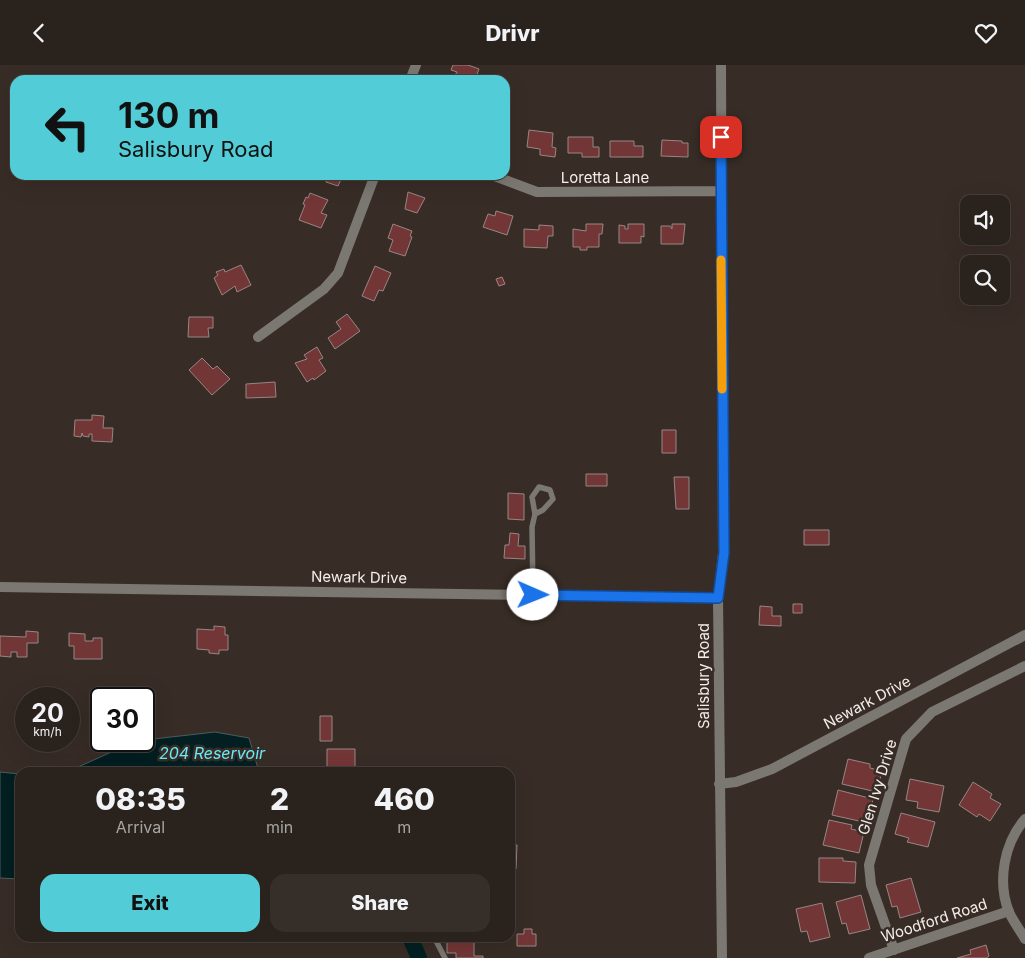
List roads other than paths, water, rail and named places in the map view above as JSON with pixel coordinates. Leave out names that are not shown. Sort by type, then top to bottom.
[{"type":"street","name":"Salisbury Road","points":[[721,65],[720,191],[724,553],[718,598],[722,958]]},
{"type":"street","points":[[258,337],[324,289],[338,273],[373,180]]},
{"type":"street","name":"Loretta Lane","points":[[505,180],[537,192],[720,191]]},
{"type":"street","name":"Newark Drive","points":[[0,587],[718,598]]},
{"type":"street","name":"Newark Drive","points":[[719,784],[736,783],[772,769],[1025,635]]},
{"type":"street","name":"Glen Ivy Drive","points":[[894,949],[872,885],[869,865],[906,739],[932,712],[1025,666]]},
{"type":"street","points":[[1025,819],[1008,849],[1003,879],[1009,911],[1025,939]]},
{"type":"street","name":"Woodford Road","points":[[868,958],[1009,911]]},
{"type":"lane","points":[[533,595],[532,527],[534,513],[532,497],[539,487],[546,487],[550,490],[553,499],[543,510],[534,513]]},
{"type":"lane","points":[[437,942],[445,958]]},
{"type":"water","name":"204 Reservoir","points":[[215,732],[249,738],[258,767],[78,767],[112,752],[155,752],[155,739]]},
{"type":"water","points":[[0,772],[15,774],[15,879],[0,878]]},
{"type":"waterway","points":[[412,942],[419,958]]}]
